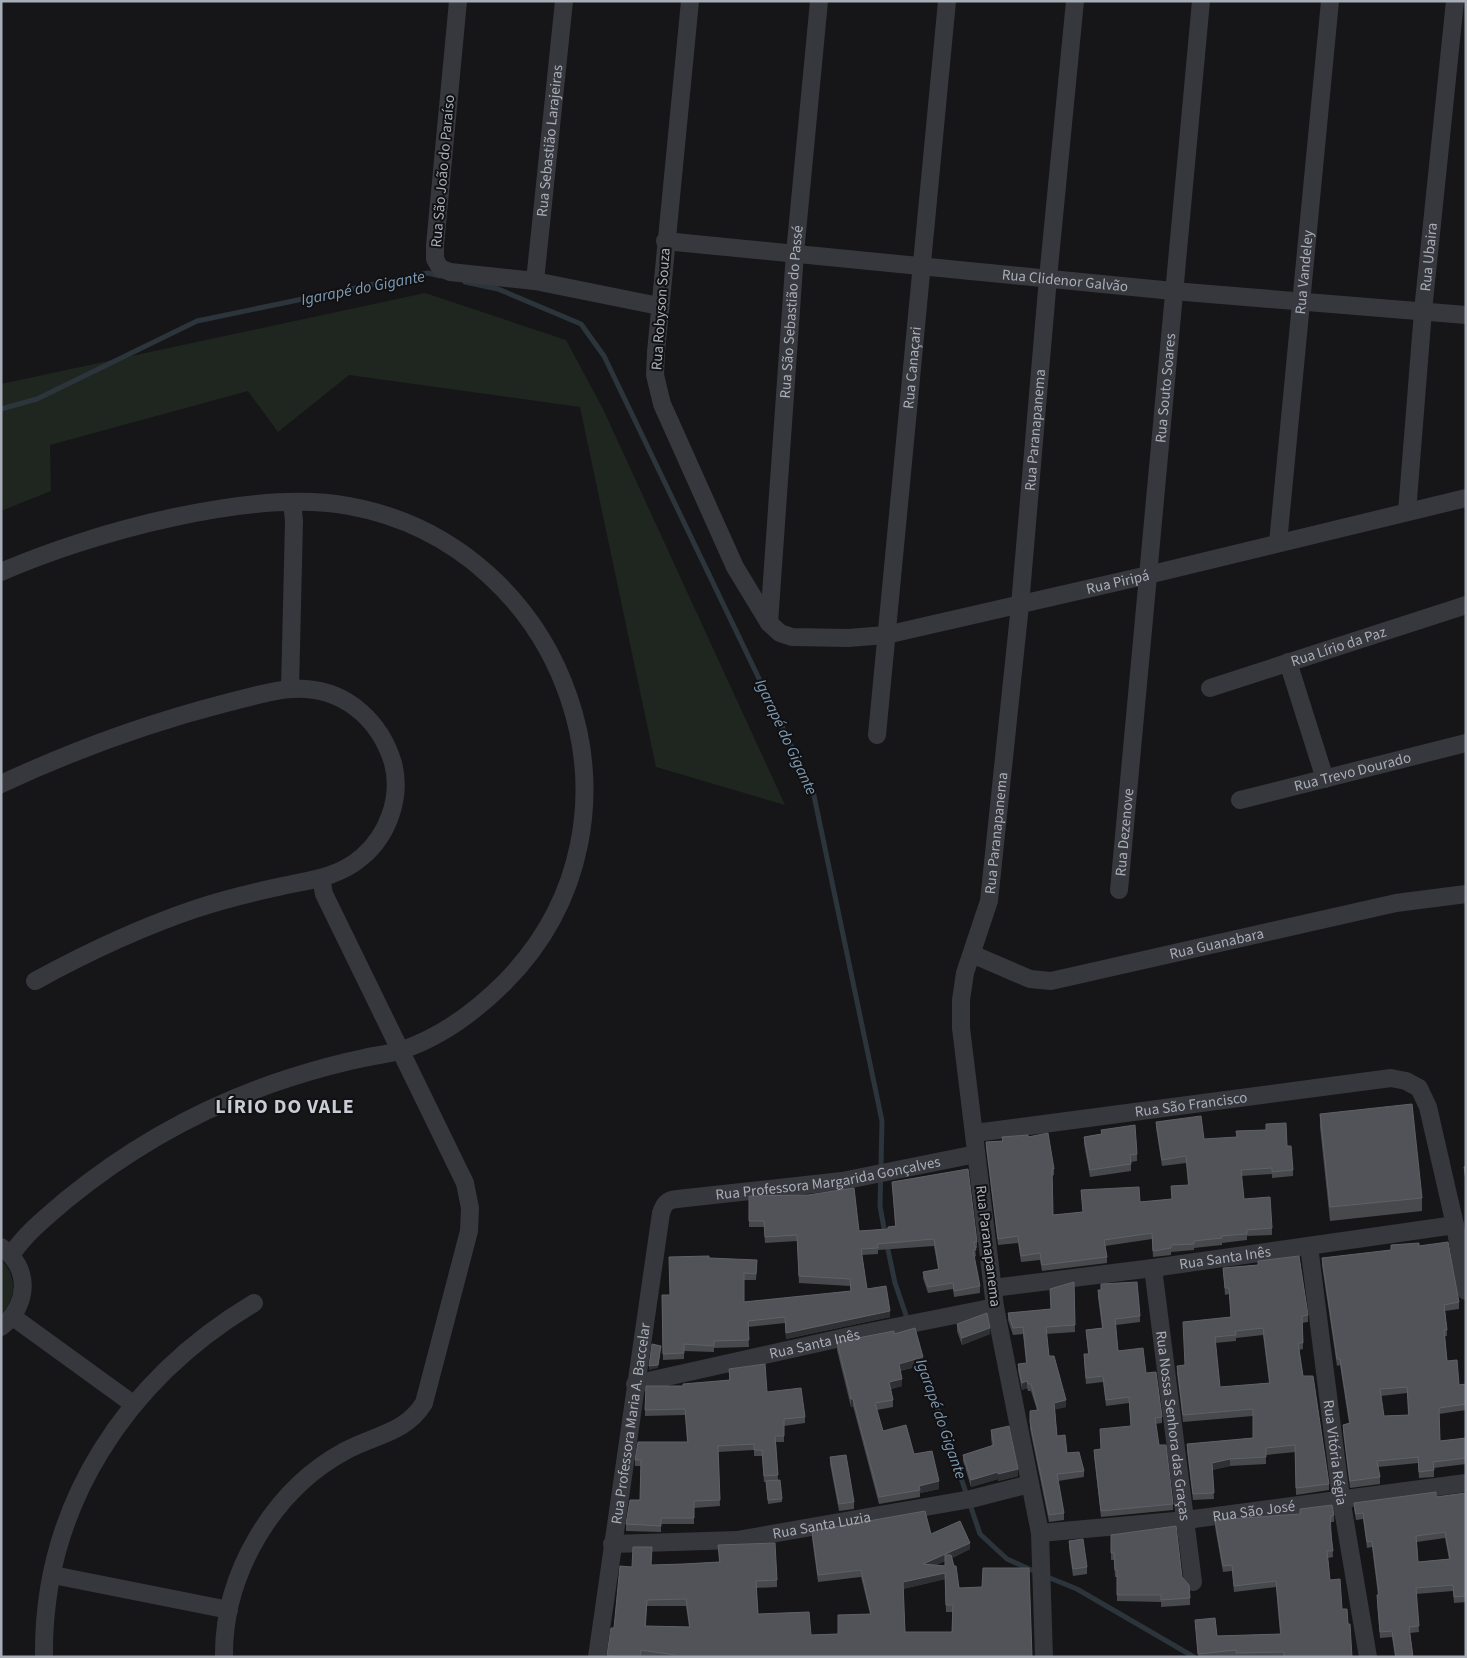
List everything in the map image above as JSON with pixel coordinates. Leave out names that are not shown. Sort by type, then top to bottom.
[{"type":"street","name":"Rua São João do Paraíso","points":[[458,1],[435,259],[440,268],[450,272],[536,281],[659,306]]},
{"type":"street","name":"Rua Sebastião Larajeiras","points":[[536,281],[564,1]]},
{"type":"street","name":"Rua Robyson Souza","points":[[690,1],[665,241],[655,375],[662,404],[735,567],[769,623]]},
{"type":"street","name":"Rua São Sebastião do Passé","points":[[769,623],[794,253],[819,1]]},
{"type":"street","name":"Rua Canaçari","points":[[877,735],[947,1]]},
{"type":"street","name":"Rua Paranapanema","points":[[1044,1657],[1040,1533],[995,1307],[961,1028],[961,1000],[965,973],[989,901],[1020,605],[1048,278],[1075,1]]},
{"type":"street","name":"Rua Souto Soares","points":[[1130,776],[1201,1]]},
{"type":"street","name":"Rua Vandeley","points":[[1278,543],[1330,1]]},
{"type":"street","name":"Rua Ubaira","points":[[1408,512],[1423,311],[1455,1]]},
{"type":"street","name":"Rua Clidenor Galvão","points":[[665,241],[1173,291],[1466,315]]},
{"type":"street","name":"Rua Piripá","points":[[769,623],[780,633],[792,637],[838,638],[886,635],[1148,575],[1466,498]]},
{"type":"street","points":[[290,689],[294,522],[292,502]]},
{"type":"street","points":[[1,572],[56,551],[152,523],[200,513],[292,502],[348,506],[402,521],[428,532],[475,562],[496,581],[533,623],[560,672],[577,724],[584,778],[580,832],[566,885],[542,934],[527,956],[490,997],[446,1029],[399,1052],[324,1067],[288,1078],[225,1102],[181,1123],[146,1143],[82,1187],[6,1251],[18,1264],[24,1286],[19,1308],[7,1322],[133,1404]]},
{"type":"street","name":"Rua Lírio da Paz","points":[[1210,688],[1466,605]]},
{"type":"street","points":[[1288,662],[1325,779]]},
{"type":"street","points":[[1,784],[90,746],[140,728],[206,708],[290,689],[322,692],[351,704],[375,725],[384,738],[394,768],[395,798],[389,819],[370,850],[348,868],[321,878],[237,897],[156,923],[82,956],[34,982]]},
{"type":"street","name":"Rua Trevo Dourado","points":[[1240,800],[1466,743]]},
{"type":"street","name":"Rua Dezenove","points":[[1119,890],[1130,776]]},
{"type":"street","points":[[224,1657],[229,1610],[235,1586],[248,1554],[270,1518],[285,1499],[316,1470],[344,1452],[407,1423],[420,1410],[428,1395],[469,1231],[470,1208],[465,1183],[399,1052],[324,894],[321,878]]},
{"type":"street","name":"Rua Guanabara","points":[[972,954],[1030,979],[1051,982],[1396,903],[1466,894]]},
{"type":"street","name":"Rua São Francisco","points":[[975,1133],[1391,1078],[1406,1081],[1419,1088],[1428,1107],[1455,1225]]},
{"type":"street","name":"Rua Professora Margarida Gonçalves","points":[[677,1199],[864,1177],[976,1154]]},
{"type":"street","name":"Rua Professora Maria A. Baccelar","points":[[597,1657],[661,1214],[664,1204],[670,1200],[677,1199]]},
{"type":"street","points":[[1455,1225],[1466,1291]]},
{"type":"street","name":"Rua Santa Inês","points":[[993,1288],[1153,1268],[1455,1225]]},
{"type":"street","name":"Rua Vitória Régia","points":[[1309,1246],[1341,1498],[1368,1657]]},
{"type":"street","name":"Rua Nossa Senhora das Graças","points":[[1153,1268],[1193,1582]]},
{"type":"street","points":[[44,1657],[45,1622],[53,1575],[65,1528],[77,1497],[108,1438],[133,1404],[173,1362],[198,1340],[254,1303]]},
{"type":"street","name":"Rua Santa Inês","points":[[635,1384],[995,1307]]},
{"type":"street","name":"Rua São José","points":[[1040,1533],[1186,1520],[1341,1498],[1466,1483]]},
{"type":"street","name":"Rua Santa Luzia","points":[[612,1544],[736,1540],[971,1499],[1030,1484]]},
{"type":"street","points":[[53,1575],[229,1610]]},
{"type":"shaded area","points":[[425,293],[566,340],[603,409],[785,805],[656,767],[580,407],[349,375],[278,432],[248,391],[50,445],[51,491],[1,511],[1,384]]},
{"type":"shaded area","points":[[1,1260],[10,1273],[13,1287],[10,1301],[1,1314]]},
{"type":"building","points":[[1412,1104],[1422,1198],[1330,1207],[1320,1114]]},
{"type":"building","points":[[1201,1116],[1204,1139],[1237,1137],[1236,1131],[1266,1130],[1266,1124],[1286,1123],[1287,1146],[1291,1146],[1293,1170],[1272,1172],[1272,1168],[1241,1170],[1244,1199],[1270,1197],[1272,1228],[1247,1230],[1247,1234],[1194,1241],[1194,1244],[1171,1245],[1171,1248],[1153,1251],[1152,1233],[1104,1240],[1107,1257],[1042,1265],[1040,1253],[1021,1256],[1018,1236],[998,1239],[986,1142],[1003,1141],[1002,1137],[1028,1135],[1028,1137],[1048,1133],[1054,1169],[1052,1169],[1053,1215],[1083,1212],[1081,1190],[1139,1187],[1140,1202],[1172,1199],[1171,1186],[1189,1185],[1186,1156],[1162,1160],[1156,1122]]},
{"type":"building","points":[[1135,1125],[1137,1154],[1130,1155],[1131,1164],[1090,1170],[1084,1137],[1102,1134],[1101,1130]]},
{"type":"building","points":[[968,1169],[977,1242],[974,1242],[976,1250],[973,1250],[980,1286],[954,1291],[953,1283],[928,1287],[923,1272],[939,1269],[934,1239],[877,1244],[878,1248],[861,1249],[867,1289],[886,1286],[890,1311],[786,1333],[785,1317],[748,1321],[749,1340],[714,1341],[714,1346],[684,1344],[684,1353],[663,1354],[662,1295],[670,1295],[669,1257],[709,1256],[709,1258],[757,1260],[756,1274],[744,1273],[744,1302],[851,1291],[850,1279],[799,1276],[797,1235],[765,1237],[764,1221],[749,1221],[749,1196],[808,1195],[854,1188],[859,1231],[888,1229],[888,1227],[896,1226],[892,1182]]},
{"type":"building","points":[[1448,1242],[1459,1302],[1444,1305],[1447,1330],[1444,1330],[1447,1361],[1457,1360],[1459,1385],[1466,1384],[1466,1404],[1439,1408],[1440,1441],[1466,1438],[1466,1458],[1433,1462],[1434,1470],[1419,1472],[1418,1457],[1377,1461],[1380,1477],[1350,1481],[1343,1425],[1350,1423],[1340,1359],[1337,1359],[1322,1258],[1391,1250],[1391,1245],[1419,1243],[1419,1246]],"holes":[[[1407,1387],[1409,1415],[1384,1416],[1380,1389]]]},
{"type":"building","points":[[1299,1256],[1308,1315],[1302,1316],[1303,1343],[1298,1343],[1303,1376],[1313,1376],[1329,1484],[1296,1488],[1295,1445],[1266,1448],[1266,1457],[1230,1459],[1212,1463],[1214,1493],[1193,1494],[1187,1444],[1253,1438],[1253,1409],[1183,1415],[1177,1366],[1185,1365],[1183,1322],[1231,1317],[1229,1288],[1225,1288],[1223,1268],[1258,1265],[1258,1261]],"holes":[[[1263,1328],[1270,1383],[1220,1387],[1215,1337],[1236,1335],[1235,1331]]]},
{"type":"building","points":[[1074,1282],[1075,1325],[1046,1327],[1049,1356],[1054,1356],[1066,1400],[1054,1403],[1057,1436],[1065,1435],[1067,1453],[1079,1452],[1084,1471],[1057,1474],[1064,1513],[1049,1515],[1030,1422],[1030,1411],[1038,1410],[1031,1384],[1028,1384],[1027,1381],[1022,1383],[1018,1364],[1027,1363],[1023,1327],[1013,1328],[1008,1313],[1051,1309],[1050,1289]]},
{"type":"building","points":[[1137,1282],[1140,1316],[1115,1319],[1118,1351],[1143,1348],[1146,1373],[1156,1372],[1162,1417],[1155,1418],[1159,1445],[1166,1445],[1173,1504],[1101,1511],[1094,1450],[1101,1449],[1100,1429],[1131,1426],[1129,1397],[1106,1400],[1103,1376],[1086,1378],[1084,1354],[1089,1354],[1086,1330],[1103,1328],[1098,1290],[1101,1290],[1101,1284]]},
{"type":"building","points":[[987,1313],[990,1328],[962,1338],[957,1324]]},
{"type":"building","points":[[915,1328],[923,1357],[899,1364],[902,1379],[889,1382],[893,1400],[875,1403],[883,1431],[906,1425],[914,1454],[932,1451],[939,1481],[919,1486],[920,1490],[879,1497],[837,1342],[894,1331],[894,1334]]},
{"type":"building","points":[[652,1344],[661,1346],[658,1365],[649,1366]]},
{"type":"building","points":[[765,1364],[767,1392],[801,1388],[805,1417],[784,1419],[784,1436],[775,1436],[778,1475],[764,1476],[762,1450],[754,1450],[754,1444],[718,1446],[720,1500],[694,1501],[694,1518],[661,1518],[661,1526],[626,1524],[630,1500],[640,1500],[641,1460],[635,1460],[638,1442],[688,1442],[685,1409],[645,1410],[646,1386],[683,1386],[683,1384],[730,1380],[729,1369]]},
{"type":"building","points":[[1009,1426],[1018,1469],[998,1474],[998,1472],[971,1480],[963,1455],[994,1445],[991,1430]]},
{"type":"building","points":[[846,1455],[854,1502],[839,1504],[830,1457]]},
{"type":"building","points":[[780,1480],[782,1499],[768,1500],[766,1481]]},
{"type":"building","points":[[1436,1492],[1436,1497],[1466,1493],[1466,1596],[1454,1597],[1453,1585],[1416,1588],[1419,1626],[1409,1627],[1413,1657],[1396,1657],[1392,1631],[1380,1632],[1377,1595],[1379,1594],[1372,1541],[1367,1542],[1363,1513],[1356,1514],[1354,1503]],"holes":[[[1445,1532],[1450,1559],[1418,1562],[1416,1536]]]},
{"type":"building","points":[[1332,1505],[1334,1515],[1331,1516],[1330,1527],[1333,1551],[1327,1551],[1330,1580],[1340,1579],[1342,1609],[1347,1609],[1348,1624],[1350,1624],[1352,1657],[1284,1657],[1284,1652],[1236,1653],[1236,1650],[1198,1654],[1195,1620],[1215,1618],[1217,1636],[1281,1634],[1276,1581],[1234,1586],[1232,1565],[1223,1566],[1215,1520],[1300,1514],[1300,1509]]},
{"type":"building","points":[[925,1511],[931,1534],[960,1521],[970,1543],[923,1564],[945,1566],[945,1555],[951,1555],[954,1566],[956,1566],[959,1588],[982,1587],[983,1568],[1029,1568],[1032,1657],[675,1657],[675,1655],[641,1650],[640,1657],[607,1655],[611,1628],[614,1628],[620,1566],[632,1567],[633,1547],[652,1547],[651,1565],[720,1562],[718,1545],[775,1543],[777,1580],[756,1581],[758,1614],[809,1612],[811,1635],[838,1634],[838,1615],[871,1614],[861,1570],[818,1575],[812,1531]],"holes":[[[945,1573],[946,1605],[953,1605],[952,1632],[905,1632],[903,1582]],[[686,1599],[690,1627],[645,1626],[647,1600]]]},
{"type":"building","points":[[1176,1526],[1182,1577],[1189,1585],[1190,1598],[1161,1600],[1161,1595],[1117,1595],[1117,1570],[1115,1570],[1114,1553],[1111,1553],[1111,1535]]},
{"type":"building","points":[[1083,1539],[1087,1567],[1073,1569],[1069,1541]]},
{"type":"waterway","name":"Igarapé do Gigante","points":[[1,409],[37,399],[197,321],[428,273],[440,276]]},
{"type":"waterway","name":"Igarapé do Gigante","points":[[465,282],[498,289],[581,324],[604,356],[813,791],[882,1121],[880,1206],[885,1234]]},
{"type":"waterway","name":"Igarapé do Gigante","points":[[887,1245],[895,1283],[908,1321]]},
{"type":"waterway","name":"Igarapé do Gigante","points":[[921,1360],[980,1534],[1007,1559],[1038,1573]]},
{"type":"waterway","name":"Igarapé do Gigante","points":[[1045,1576],[1077,1589],[1194,1657]]},
{"type":"district","name":"LÍRIO DO VALE","points":[[285,1107]]}]
